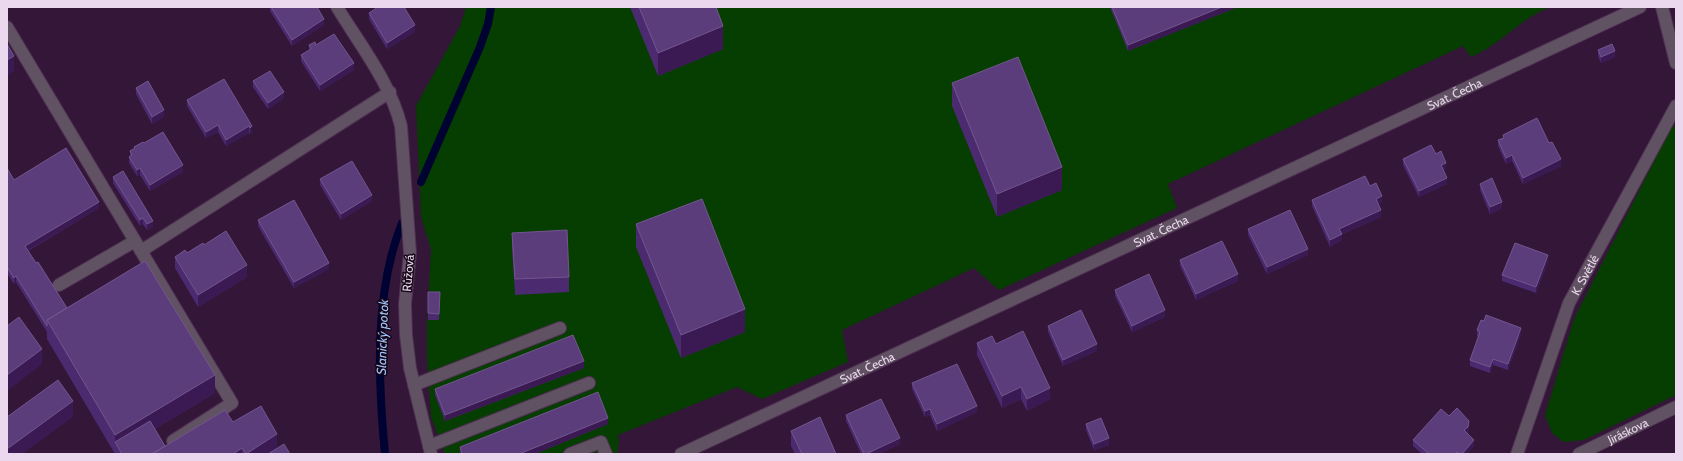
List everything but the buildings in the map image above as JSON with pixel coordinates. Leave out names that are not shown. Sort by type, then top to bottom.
[{"type":"street","name":"Růžová","points":[[337,7],[390,92],[397,109],[401,126],[410,253],[406,304],[406,335],[410,368],[430,450]]},
{"type":"street","name":"Svat. Čecha","points":[[681,454],[1640,7]]},
{"type":"street","points":[[1662,7],[1676,63]]},
{"type":"street","points":[[7,27],[232,403],[173,441]]},
{"type":"street","points":[[59,285],[138,246],[390,92]]},
{"type":"street","name":"K. Světlé","points":[[1517,454],[1569,303],[1676,106]]},
{"type":"street","points":[[414,385],[560,328]]},
{"type":"street","points":[[430,450],[589,383]]},
{"type":"street","name":"Jiráskova","points":[[1580,454],[1676,407]]},
{"type":"street","points":[[570,454],[601,442],[606,454]]},
{"type":"green space","points":[[466,7],[1550,7],[1539,12],[1482,52],[1471,57],[1463,46],[1168,184],[1177,208],[999,290],[974,268],[842,330],[848,362],[762,399],[737,387],[618,435],[619,443],[617,454],[445,454],[431,417],[427,358],[427,323],[431,249],[421,217],[416,106],[460,26]]},
{"type":"green space","points":[[1676,124],[1676,395],[1584,440],[1563,442],[1552,433],[1545,415],[1574,319],[1671,128]]},
{"type":"waterway","name":"Slanický potok","points":[[421,182],[480,47],[488,24],[491,7]]},
{"type":"waterway","name":"Slanický potok","points":[[385,454],[380,367],[382,307],[393,250],[402,223]]}]
